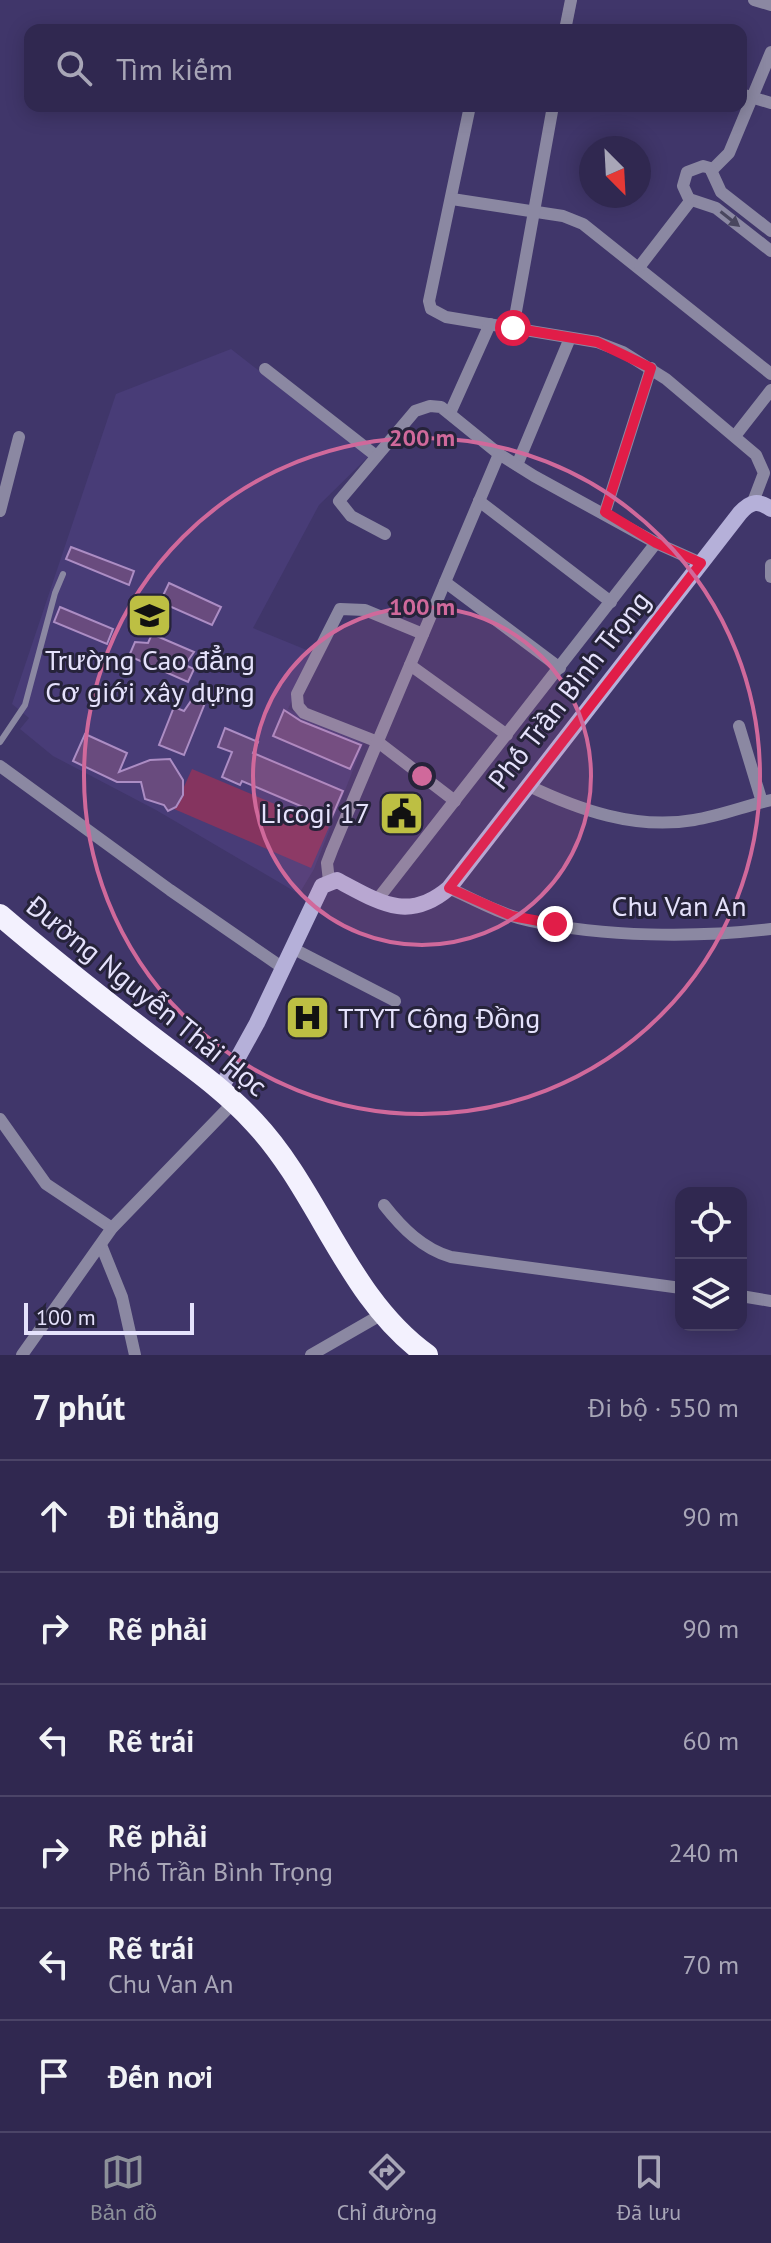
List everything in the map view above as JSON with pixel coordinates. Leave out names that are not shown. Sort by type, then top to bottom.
[{"type":"highway","name":"Đường Nguyễn Thái Học","points":[[0,915],[227,1096],[288,1165],[384,1313],[427,1355]]},
{"type":"street","points":[[566,24],[571,0]]},
{"type":"street","points":[[754,0],[771,5]]},
{"type":"street","points":[[712,170],[729,153],[755,97],[771,52]]},
{"type":"street","points":[[747,95],[771,103]]},
{"type":"street","points":[[469,112],[429,301],[431,309],[446,317],[597,342],[651,368],[735,436],[761,462],[764,473],[762,502],[771,509]]},
{"type":"street","points":[[513,328],[552,112]]},
{"type":"street","points":[[770,247],[716,208],[691,200],[683,186],[687,172],[703,166],[712,170],[721,192],[771,231]]},
{"type":"street","points":[[452,199],[535,211],[583,224],[640,266],[771,374]]},
{"type":"street","points":[[640,266],[691,200]]},
{"type":"street","points":[[450,413],[490,324]]},
{"type":"street","points":[[517,465],[570,338]]},
{"type":"street","points":[[605,512],[651,368]]},
{"type":"street","points":[[265,369],[375,455]]},
{"type":"street","points":[[735,436],[771,390]]},
{"type":"street","points":[[385,534],[351,516],[339,501],[415,411],[430,406],[450,413],[517,465],[656,543],[701,563]]},
{"type":"street","points":[[0,511],[19,437]]},
{"type":"street","points":[[761,462],[771,450]]},
{"type":"street","points":[[22,1355],[112,1228],[227,1096],[292,948],[322,886],[329,881],[327,863],[332,850],[499,454]]},
{"type":"street","name":"Phố Trần Bình Trọng","points":[[329,881],[337,880],[377,900],[412,909],[435,900],[449,888],[761,489]]},
{"type":"street","points":[[479,501],[611,602]]},
{"type":"street","points":[[377,900],[656,543]]},
{"type":"street","points":[[771,565],[771,577]]},
{"type":"street","points":[[445,582],[560,668]]},
{"type":"street","points":[[423,634],[365,610],[340,609],[297,694],[298,706],[304,713],[378,742],[455,801]]},
{"type":"street","points":[[410,665],[507,735]]},
{"type":"street","points":[[527,785],[577,809],[636,821],[690,821],[766,801],[739,726]]},
{"type":"street","points":[[0,766],[283,968]]},
{"type":"street","name":"Chu Van An","points":[[449,888],[512,916],[582,929],[644,933],[771,929]]},
{"type":"street","points":[[292,948],[395,1001]]},
{"type":"street","points":[[0,1119],[32,1159],[46,1184],[112,1228]]},
{"type":"street","points":[[384,1205],[412,1236],[437,1253],[451,1257],[675,1287]]},
{"type":"street","points":[[101,1245],[122,1297],[135,1355]]},
{"type":"street","points":[[747,1297],[771,1301]]},
{"type":"street","points":[[311,1355],[384,1313]]},
{"type":"lane","points":[[0,742],[25,705],[63,574]]},
{"type":"shaded area","name":"Trường Cao đẳng Cơ giới xây dựng","points":[[231,349],[369,456],[319,505],[253,628],[314,653],[288,709],[364,742],[314,869],[299,894],[156,810],[53,756],[20,729],[29,718],[12,704],[116,394]]},
{"type":"shaded area","points":[[192,769],[329,827],[311,868],[174,809]]},
{"type":"building","points":[[71,547],[134,571],[129,585],[66,559]]},
{"type":"building","points":[[169,583],[221,607],[212,625],[160,602]]},
{"type":"building","points":[[60,607],[113,629],[107,644],[54,622]]},
{"type":"building","points":[[152,634],[194,652],[185,665],[194,669],[188,682],[129,656],[135,642],[148,643]]},
{"type":"building","points":[[193,698],[205,703],[184,755],[159,745],[174,707],[184,711]]},
{"type":"building","points":[[284,710],[301,721],[361,745],[350,769],[273,736]]},
{"type":"building","points":[[225,728],[258,742],[253,753],[343,791],[331,819],[242,781],[240,785],[222,777],[232,752],[218,747]]},
{"type":"building","points":[[85,734],[127,753],[119,772],[150,760],[170,759],[183,780],[183,795],[176,807],[168,811],[164,805],[145,799],[141,782],[117,782],[73,761]]},
{"type":"place","name":"Trường Cao đẳng Cơ giới xây dựng","points":[[150,616]]},
{"type":"place","name":"Licogi 17","points":[[401,813]]},
{"type":"place","name":"TTYT Cộng Đồng","points":[[307,1018]]},
{"type":"route","points":[[513,328],[597,342],[651,368],[605,512],[656,543],[701,563],[449,888],[512,916],[555,924]]}]
